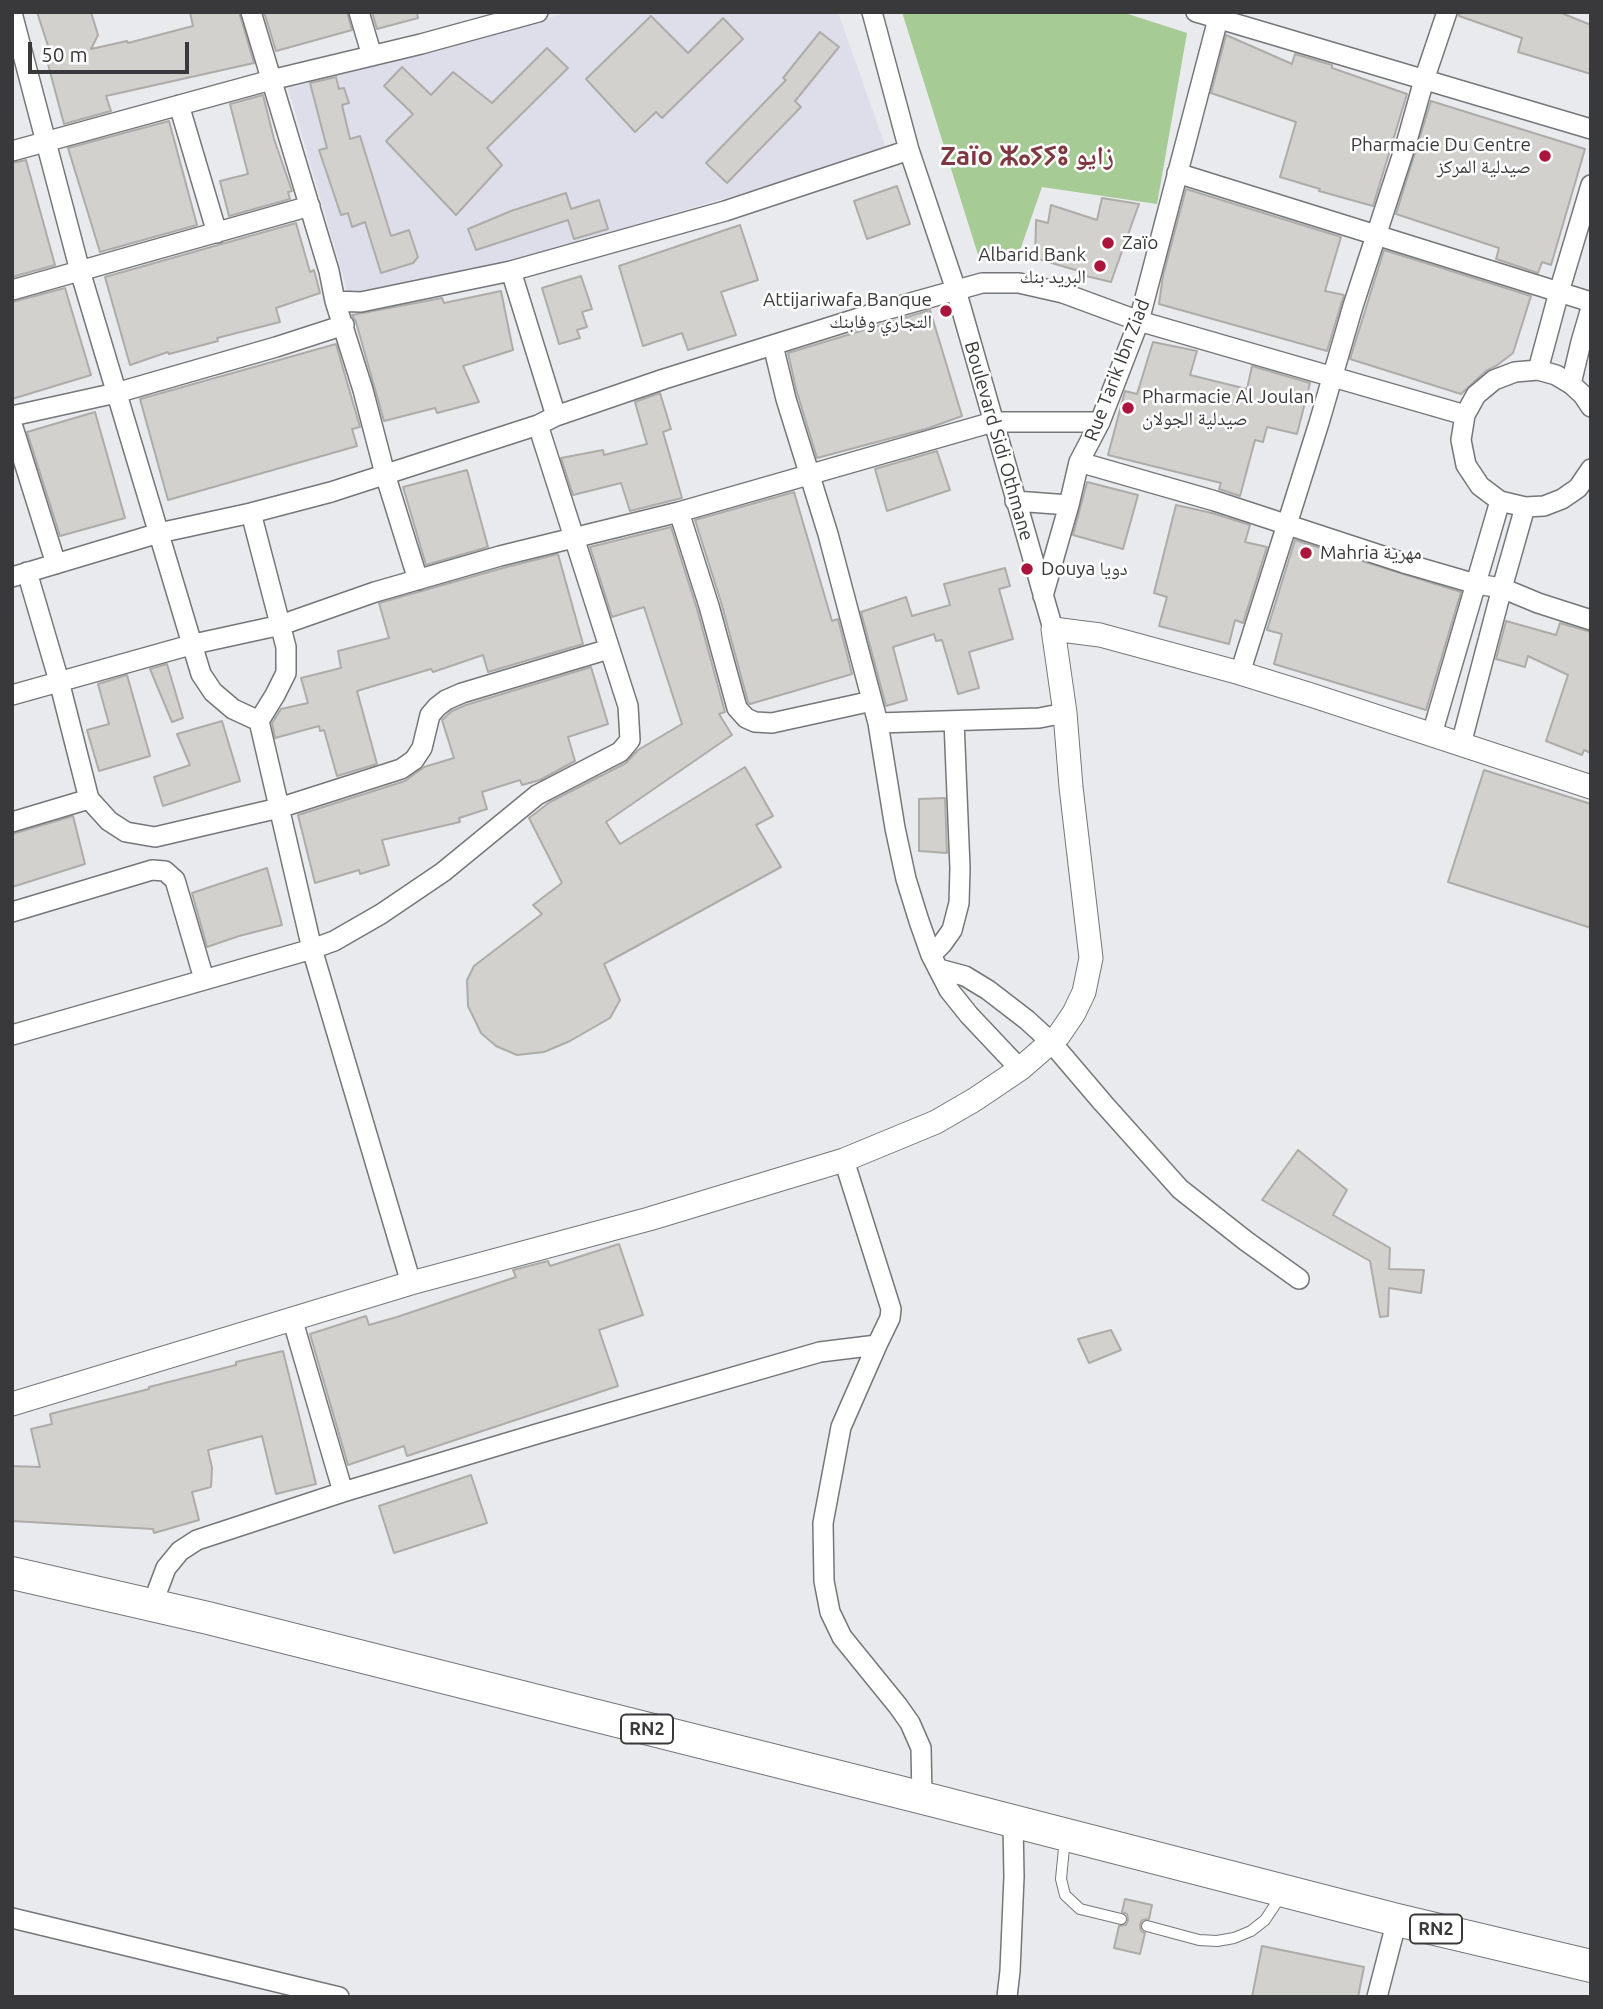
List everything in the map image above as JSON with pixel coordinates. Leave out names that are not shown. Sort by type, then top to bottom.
[{"type":"highway","name":"RN2","points":[[12,1573],[152,1605],[1397,1920],[1591,1966]]},
{"type":"street","points":[[251,12],[418,580]]},
{"type":"street","points":[[359,12],[372,56]]},
{"type":"street","points":[[12,151],[271,80],[538,12]]},
{"type":"street","name":"Boulevard Sidi Othmane","points":[[872,12],[909,150],[956,290],[1053,629]]},
{"type":"street","points":[[1196,12],[1591,129]]},
{"type":"street","points":[[1240,673],[1447,12]]},
{"type":"street","points":[[12,13],[80,271],[201,674],[213,692],[233,709],[259,721]]},
{"type":"street","name":"Rue Tarik Ibn Ziad","points":[[1043,597],[1079,462],[1100,422],[1139,321],[1218,19]]},
{"type":"street","points":[[179,105],[217,233]]},
{"type":"street","points":[[335,301],[362,302],[511,271],[725,211],[909,150]]},
{"type":"street","points":[[1177,173],[1591,302]]},
{"type":"street","points":[[1538,370],[1591,185]]},
{"type":"street","points":[[12,290],[310,206]]},
{"type":"street","points":[[511,271],[556,416]]},
{"type":"street","points":[[609,649],[462,693],[446,701],[430,715],[422,748],[414,760],[401,769],[279,808],[155,837],[126,832],[108,821],[89,799],[59,681],[20,575],[159,533],[331,492],[538,425],[556,416],[664,379],[982,283],[1019,283],[1063,293],[1139,321],[1465,415]]},
{"type":"street","points":[[1572,384],[1591,308]]},
{"type":"street","points":[[12,416],[116,393],[344,325]]},
{"type":"street","points":[[773,345],[878,723],[906,879],[935,962],[949,990],[1020,1069]]},
{"type":"street","points":[[1591,407],[1572,384],[1556,375],[1538,370],[1515,372],[1494,380],[1476,395],[1465,415],[1461,440],[1466,465],[1480,486],[1500,501],[1525,507],[1544,506],[1562,499],[1577,488],[1591,469]]},
{"type":"street","points":[[12,695],[194,644],[281,625],[375,592],[573,537],[679,512],[993,422],[1100,422]]},
{"type":"street","points":[[12,424],[56,564]]},
{"type":"street","points":[[12,1035],[334,941],[381,914],[443,872],[537,795],[620,752],[630,740],[628,706],[538,425]]},
{"type":"street","points":[[1079,462],[1215,501],[1407,564],[1475,584],[1502,588],[1591,620]]},
{"type":"street","points":[[1015,501],[1069,505]]},
{"type":"street","points":[[1432,734],[1500,501]]},
{"type":"street","points":[[1461,744],[1525,507]]},
{"type":"street","points":[[679,512],[737,708],[746,718],[755,722],[772,723],[872,701]]},
{"type":"street","points":[[251,513],[286,648],[286,673],[259,721],[312,949],[411,1283]]},
{"type":"street","points":[[12,1404],[411,1283],[649,1219],[844,1160],[936,1122],[1020,1069],[1059,1035],[1074,1013],[1084,992],[1091,958],[1065,713],[1053,629],[1100,635],[1240,673],[1591,787]]},
{"type":"street","points":[[878,723],[1039,718],[1065,713]]},
{"type":"street","points":[[935,962],[942,944],[952,930],[959,903],[954,721]]},
{"type":"street","points":[[12,822],[89,799]]},
{"type":"street","points":[[12,912],[152,870],[164,871],[174,880],[204,979]]},
{"type":"street","points":[[935,962],[988,990],[1027,1020],[1051,1042],[1180,1189],[1299,1279]]},
{"type":"street","points":[[844,1160],[891,1309],[890,1318],[841,1427],[823,1523],[824,1581],[830,1612],[842,1637],[898,1706],[921,1748],[922,1798]]},
{"type":"street","points":[[292,1318],[343,1492]]},
{"type":"street","points":[[152,1605],[166,1568],[180,1551],[197,1539],[343,1492],[820,1352],[877,1345]]},
{"type":"street","points":[[1007,1997],[1014,1877],[1013,1822]]},
{"type":"street","points":[[12,1918],[339,1997]]},
{"type":"street","points":[[1377,1997],[1397,1920]]},
{"type":"lane","points":[[1065,1834],[1061,1879],[1065,1895],[1080,1909],[1121,1919]]},
{"type":"lane","points":[[1147,1926],[1199,1940],[1234,1938],[1251,1931],[1265,1920],[1282,1889]]},
{"type":"shaded area","points":[[570,12],[838,12],[887,151],[384,298],[353,310],[288,88]]},
{"type":"green space","points":[[902,12],[1122,12],[1187,33],[1157,204],[1042,187],[1016,262],[979,258]]},
{"type":"building","points":[[37,12],[91,12],[98,35],[91,49],[127,41],[128,43],[193,26],[190,12],[239,12],[254,63],[106,96],[111,111],[64,124],[45,53],[50,52]]},
{"type":"building","points":[[264,12],[347,12],[352,30],[276,51]]},
{"type":"building","points":[[372,12],[417,12],[418,18],[377,29]]},
{"type":"building","points":[[1459,12],[1559,12],[1591,25],[1591,74],[1518,52],[1522,38],[1459,16]]},
{"type":"building","points":[[651,16],[688,53],[723,18],[743,39],[662,118],[656,112],[635,132],[586,79]]},
{"type":"building","points":[[820,32],[839,47],[795,101],[801,107],[727,183],[706,163],[786,80],[783,78]]},
{"type":"building","points":[[1226,35],[1292,64],[1295,54],[1407,94],[1373,206],[1280,177],[1296,122],[1211,93]]},
{"type":"building","points":[[547,48],[568,68],[487,148],[502,165],[456,215],[386,141],[413,114],[384,86],[402,67],[431,95],[453,72],[492,103]]},
{"type":"building","points":[[336,77],[339,89],[344,88],[349,103],[342,105],[350,139],[360,136],[391,236],[409,230],[418,257],[413,263],[381,273],[365,222],[352,227],[348,213],[341,215],[319,150],[327,148],[310,83]]},
{"type":"building","points":[[263,95],[274,139],[292,191],[288,192],[290,199],[229,216],[220,181],[248,174],[230,104]]},
{"type":"building","points":[[1431,101],[1585,149],[1551,265],[1542,262],[1538,273],[1496,259],[1499,248],[1396,214]]},
{"type":"building","points":[[169,121],[197,225],[100,252],[68,148]]},
{"type":"building","points":[[26,160],[55,265],[12,277],[12,163]]},
{"type":"building","points":[[897,186],[910,224],[867,239],[854,201]]},
{"type":"building","points":[[1186,189],[1341,237],[1325,291],[1344,295],[1327,351],[1159,304],[1163,276]]},
{"type":"building","points":[[566,193],[571,209],[599,200],[608,229],[574,239],[568,220],[476,250],[468,229]]},
{"type":"building","points":[[1102,198],[1139,204],[1111,282],[1035,258],[1036,220],[1048,223],[1051,205],[1097,220]]},
{"type":"building","points":[[296,223],[310,272],[314,270],[320,293],[276,308],[280,322],[130,365],[105,277]]},
{"type":"building","points":[[740,225],[758,280],[721,292],[736,335],[688,350],[682,333],[643,346],[619,266]]},
{"type":"building","points":[[1384,250],[1531,296],[1513,353],[1486,371],[1461,394],[1350,359]]},
{"type":"building","points":[[581,276],[592,309],[582,312],[587,327],[577,330],[580,338],[559,344],[542,288]]},
{"type":"building","points":[[65,288],[91,375],[12,399],[12,302]]},
{"type":"building","points":[[501,291],[513,350],[463,366],[479,402],[437,413],[435,408],[384,421],[352,315],[442,298],[444,303]]},
{"type":"building","points":[[930,310],[962,416],[929,428],[817,458],[788,353]]},
{"type":"building","points":[[1153,342],[1197,351],[1190,375],[1247,389],[1252,366],[1310,383],[1297,434],[1267,427],[1263,442],[1255,440],[1240,496],[1219,489],[1221,483],[1108,455],[1125,391],[1137,394]]},
{"type":"building","points":[[336,344],[360,427],[352,429],[357,446],[168,500],[140,399]]},
{"type":"building","points":[[660,393],[671,429],[663,432],[682,498],[630,511],[621,483],[573,495],[561,458],[603,450],[604,455],[647,444],[635,402]]},
{"type":"building","points":[[95,412],[125,518],[60,536],[27,432]]},
{"type":"building","points":[[937,451],[950,490],[887,511],[875,469]]},
{"type":"building","points":[[467,470],[488,547],[426,565],[403,487]]},
{"type":"building","points":[[1087,482],[1138,495],[1123,549],[1073,535]]},
{"type":"building","points":[[794,492],[832,621],[838,619],[852,674],[750,704],[695,520]]},
{"type":"building","points":[[1176,505],[1250,525],[1245,542],[1267,547],[1243,623],[1235,620],[1229,644],[1159,626],[1167,597],[1154,593]]},
{"type":"building","points":[[671,527],[725,712],[719,714],[732,735],[606,822],[620,844],[745,767],[773,816],[756,825],[781,867],[604,964],[620,1000],[610,1018],[570,1041],[544,1052],[517,1055],[496,1046],[481,1033],[468,1006],[467,980],[474,966],[542,914],[533,905],[562,883],[529,818],[550,802],[626,763],[638,750],[682,724],[644,607],[612,617],[590,547]]},
{"type":"building","points":[[1295,540],[1461,592],[1426,710],[1274,664],[1282,634],[1267,630]]},
{"type":"building","points":[[558,554],[583,644],[488,672],[483,655],[433,672],[431,669],[357,691],[377,764],[337,776],[324,730],[320,731],[319,726],[275,738],[272,723],[281,709],[308,703],[301,678],[341,668],[338,651],[389,638],[379,603]]},
{"type":"building","points":[[1005,568],[1010,586],[999,589],[1013,639],[969,652],[979,688],[958,694],[942,640],[936,641],[934,634],[893,647],[907,700],[886,706],[861,612],[906,597],[912,616],[950,605],[944,584]]},
{"type":"building","points":[[1506,621],[1556,635],[1560,623],[1591,632],[1591,753],[1584,750],[1582,755],[1546,741],[1568,675],[1528,656],[1525,667],[1496,659]]},
{"type":"building","points":[[167,664],[183,718],[172,722],[150,669]]},
{"type":"building","points":[[591,667],[608,724],[568,737],[575,761],[540,780],[522,785],[520,780],[482,792],[487,809],[459,818],[460,822],[382,840],[389,865],[360,874],[359,870],[315,883],[298,815],[405,781],[424,767],[454,758],[442,720],[452,711]]},
{"type":"building","points":[[127,675],[150,756],[99,771],[87,730],[109,724],[98,684]]},
{"type":"building","points":[[222,721],[240,781],[163,806],[154,777],[190,765],[177,734]]},
{"type":"building","points":[[1484,770],[1591,804],[1591,928],[1448,882]]},
{"type":"building","points":[[945,798],[947,853],[919,851],[919,799]]},
{"type":"building","points":[[73,816],[85,864],[12,887],[12,834]]},
{"type":"building","points":[[267,868],[282,925],[207,947],[192,893]]},
{"type":"building","points":[[1298,1150],[1347,1190],[1333,1215],[1390,1248],[1389,1269],[1424,1270],[1421,1293],[1389,1288],[1388,1316],[1380,1317],[1370,1261],[1262,1200]]},
{"type":"building","points":[[619,1244],[643,1315],[599,1330],[618,1386],[407,1456],[404,1446],[348,1465],[310,1334],[366,1316],[369,1325],[397,1317],[516,1277],[513,1270],[548,1261],[550,1266]]},
{"type":"building","points":[[1111,1330],[1121,1350],[1089,1363],[1078,1339]]},
{"type":"building","points":[[283,1351],[316,1484],[276,1494],[262,1436],[208,1450],[212,1468],[211,1487],[192,1492],[199,1520],[154,1533],[153,1529],[12,1521],[12,1466],[40,1467],[31,1429],[52,1424],[50,1414]]},
{"type":"building","points":[[471,1475],[487,1523],[394,1553],[379,1506]]},
{"type":"building","points":[[1125,1899],[1152,1905],[1149,1919],[1142,1920],[1140,1925],[1141,1931],[1145,1933],[1140,1954],[1114,1948],[1119,1926],[1126,1925],[1128,1920],[1127,1914],[1122,1912]]},
{"type":"building","points":[[1262,1946],[1364,1967],[1358,1997],[1252,1997]]},
{"type":"place","name":"Pharmacie Du Centre صيدلية المركز","points":[[1545,156]]},
{"type":"place","name":"Zaïo","points":[[1108,243]]},
{"type":"place","name":"Albarid Bank البريد بنك","points":[[1100,266]]},
{"type":"place","name":"Attijariwafa Banque التجاري وفابنك","points":[[946,311]]},
{"type":"place","name":"Pharmacie Al Joulan صيدلية الجولان","points":[[1128,408]]},
{"type":"place","name":"Mahria مهرية","points":[[1306,553]]},
{"type":"place","name":"Douya دويا","points":[[1027,569]]},
{"type":"district","name":"Zaïo ⵣⴰⵢⵢⵓ زايو","points":[[1027,156]]}]
